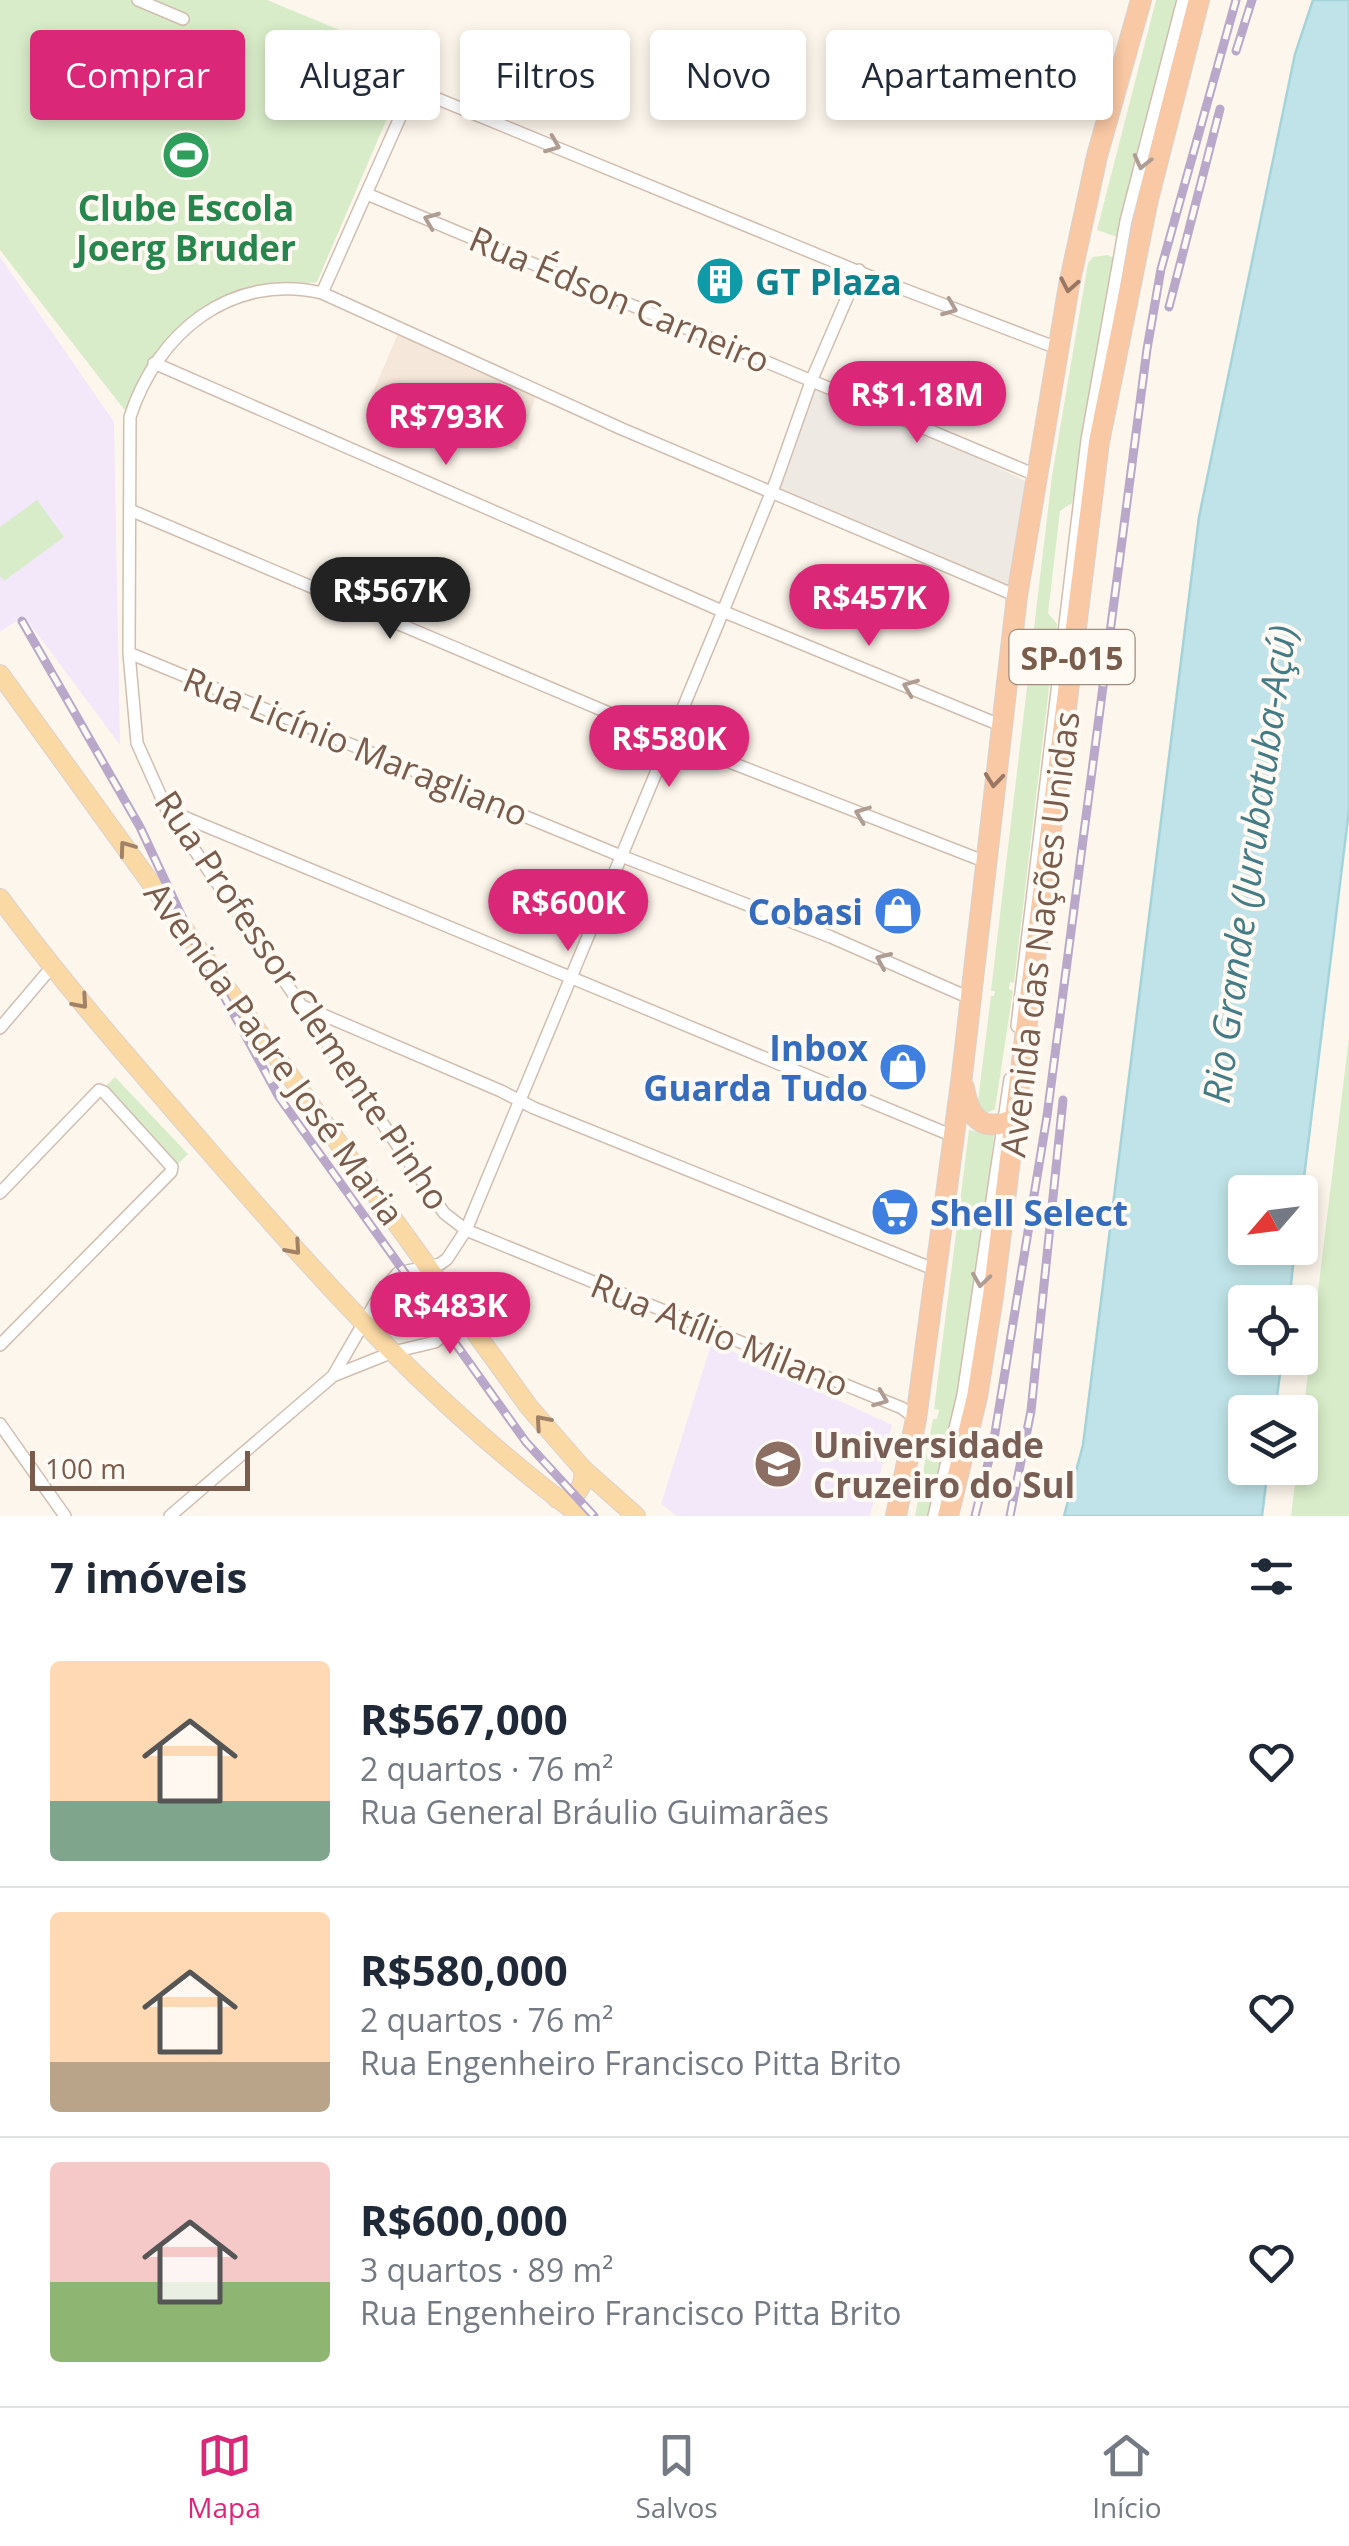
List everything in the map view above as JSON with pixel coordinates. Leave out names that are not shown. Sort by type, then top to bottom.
[{"type":"highway","name":"Avenida das Nações Unidas","points":[[896,1516],[916,1418],[972,999],[1000,725],[1057,348],[1096,156],[1141,0]]},
{"type":"highway","name":"Avenida das Nações Unidas","points":[[948,1516],[977,1398],[1009,1122],[1099,442],[1144,218],[1199,0]]},
{"type":"highway","points":[[962,1075],[967,1106],[976,1119],[989,1126],[1009,1122]]},
{"type":"main road","name":"Avenida Padre José Maria","points":[[0,674],[529,1407],[583,1469],[636,1516]]},
{"type":"main road","points":[[0,898],[51,968],[364,1325],[486,1444],[581,1516]]},
{"type":"main road","points":[[558,1499],[579,1492],[583,1469]]},
{"type":"street","points":[[138,0],[183,19]]},
{"type":"street","points":[[934,1516],[963,1394],[1009,1122],[1010,1083],[1087,440],[1126,221],[1183,0]]},
{"type":"street","points":[[322,294],[406,104],[421,92],[1057,348]]},
{"type":"street","name":"Rua Édson Carneiro","points":[[367,194],[1038,476]]},
{"type":"street","points":[[170,1516],[333,1376],[382,1292],[398,1274],[412,1268],[430,1268],[447,1259],[466,1230],[859,270]]},
{"type":"street","name":"Rua Professor Clemente Pinho","points":[[466,1230],[444,1213],[167,810],[137,743],[129,652],[130,417],[140,387],[154,364],[210,308],[263,288],[297,288],[322,294],[622,429],[1017,596]]},
{"type":"street","points":[[154,364],[722,611],[1000,725]]},
{"type":"street","points":[[130,510],[668,738],[986,862]]},
{"type":"street","name":"Rua Licínio Maragliano","points":[[129,652],[972,999]]},
{"type":"street","points":[[167,810],[953,1136]]},
{"type":"street","points":[[2,1022],[51,968]]},
{"type":"street","points":[[300,1005],[518,1100],[936,1270]]},
{"type":"street","points":[[0,1193],[94,1092],[104,1092],[169,1161],[171,1172],[0,1345]]},
{"type":"street","name":"Rua Atílio Milano","points":[[466,1230],[902,1408],[916,1418]]},
{"type":"street","points":[[333,1376],[393,1352],[435,1342],[455,1326],[459,1309]]},
{"type":"street","points":[[0,1424],[66,1516]]},
{"type":"shaded area","points":[[0,257],[114,422],[120,745],[24,616],[0,632]]},
{"type":"shaded area","points":[[398,334],[536,396],[517,450],[372,394]]},
{"type":"shaded area","points":[[812,379],[1034,485],[1017,596],[771,491]]},
{"type":"shaded area","name":"Universidade Cruzeiro do Sul","points":[[712,1342],[892,1425],[870,1516],[677,1516],[661,1504]]},
{"type":"green space","name":"Clube Escola Joerg Bruder","points":[[0,0],[267,0],[340,30],[265,30],[265,120],[386,120],[317,282],[241,296],[207,312],[177,337],[130,417],[0,250]]},
{"type":"green space","points":[[1156,0],[1178,0],[1139,142],[1120,238],[1097,230]]},
{"type":"green space","points":[[1108,255],[1115,259],[1072,503],[1060,511],[1048,613],[1057,624],[1051,636],[1055,637],[1014,983],[1010,982],[1009,989],[1013,991],[995,1109],[985,1114],[978,1109],[978,1101],[991,996],[995,991],[991,991],[1052,476],[1088,263],[1093,257]]},
{"type":"green space","points":[[37,500],[64,537],[4,581],[0,576],[0,527]]},
{"type":"green space","points":[[1349,1037],[1349,1516],[1291,1516],[1295,1485],[1318,1485],[1318,1395],[1305,1395],[1308,1375],[1318,1375],[1318,1291]]},
{"type":"green space","points":[[115,1077],[188,1154],[177,1165],[103,1089]]},
{"type":"green space","points":[[969,1130],[994,1135],[972,1329],[932,1516],[915,1516],[933,1419],[937,1419],[939,1410],[934,1409]]},
{"type":"water","name":"Rio Grande (Jurubatuba-Açú)","points":[[1313,0],[1349,0],[1349,810],[1304,1175],[1228,1175],[1228,1265],[1293,1265],[1291,1285],[1228,1285],[1228,1375],[1280,1375],[1277,1395],[1228,1395],[1228,1485],[1266,1485],[1262,1516],[1064,1516],[1083,1445],[1199,517],[1295,54]]},
{"type":"railway","points":[[975,1516],[994,1439],[1047,1116],[1147,349],[1161,269],[1236,0]]},
{"type":"railway","points":[[1236,51],[1252,0]]},
{"type":"railway","points":[[1169,307],[1220,109]]},
{"type":"railway","points":[[22,621],[140,827],[189,932],[279,1097],[526,1442],[594,1516]]},
{"type":"railway","points":[[1010,1516],[1031,1411],[1063,1100]]},
{"type":"place","name":"Clube Escola Joerg Bruder","points":[[186,155]]},
{"type":"place","name":"GT Plaza","points":[[720,281]]},
{"type":"place","name":"Cobasi","points":[[898,911]]},
{"type":"place","name":"Inbox Guarda Tudo","points":[[903,1067]]},
{"type":"place","name":"Shell Select","points":[[895,1212]]},
{"type":"place","name":"Universidade Cruzeiro do Sul","points":[[778,1464]]}]
